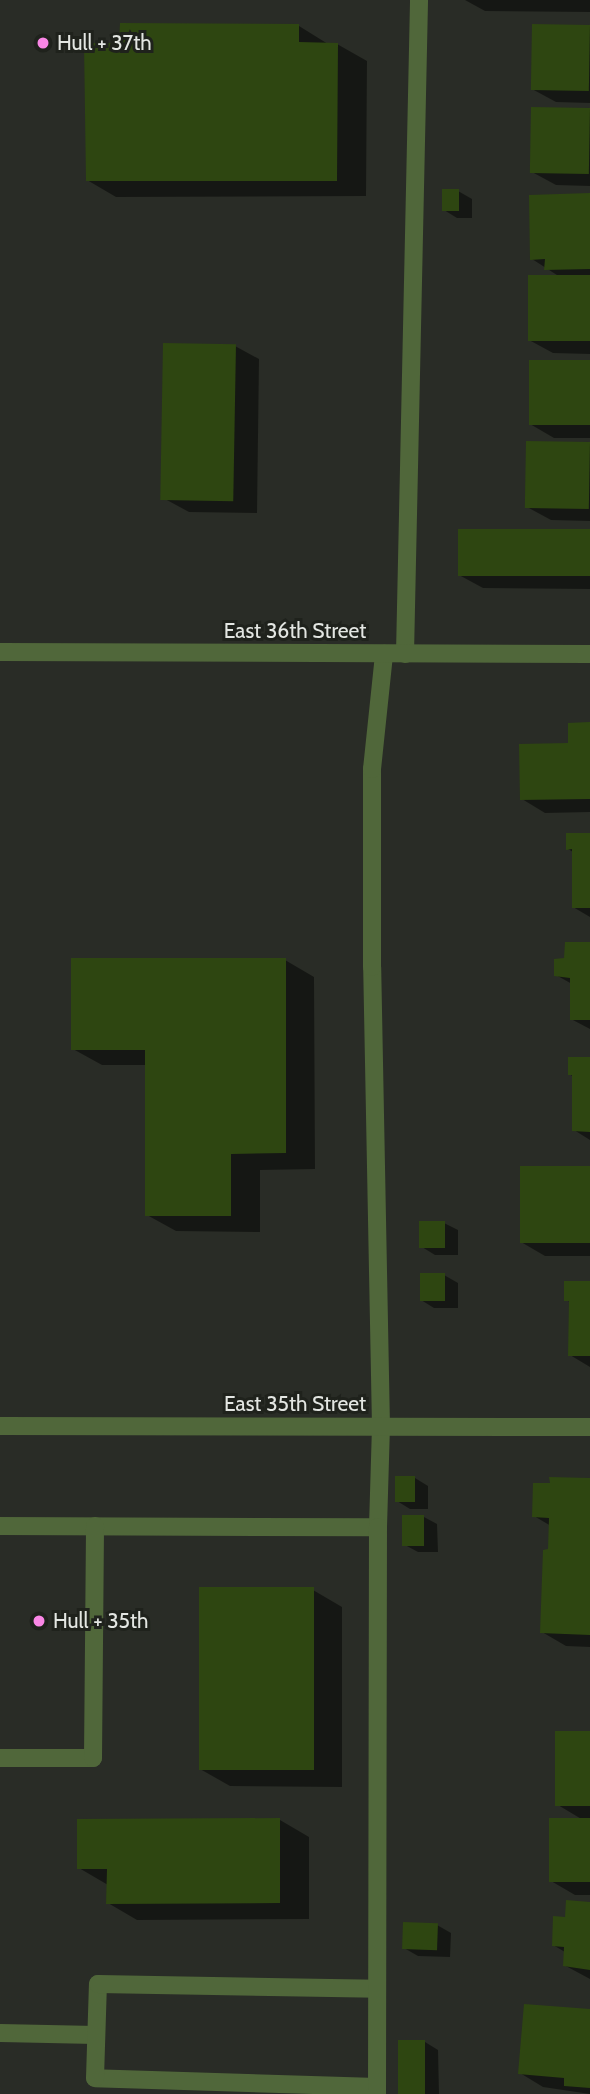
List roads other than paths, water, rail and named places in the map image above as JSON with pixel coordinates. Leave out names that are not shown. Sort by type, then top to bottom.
[{"type":"street","points":[[405,654],[419,0]]},
{"type":"street","name":"East 36th Street","points":[[0,652],[590,654]]},
{"type":"street","points":[[377,1989],[98,1984],[95,2078],[377,2090],[378,1527],[382,1427],[372,940],[372,769],[384,654]]},
{"type":"street","name":"East 35th Street","points":[[0,1426],[590,1427]]},
{"type":"street","points":[[0,1526],[378,1527]]},
{"type":"street","points":[[0,1758],[93,1758],[95,1526]]},
{"type":"street","points":[[0,2033],[96,2035]]},
{"type":"place","name":"Hull + 37th","points":[[43,43]]},
{"type":"place","name":"Hull + 35th","points":[[39,1621]]}]
